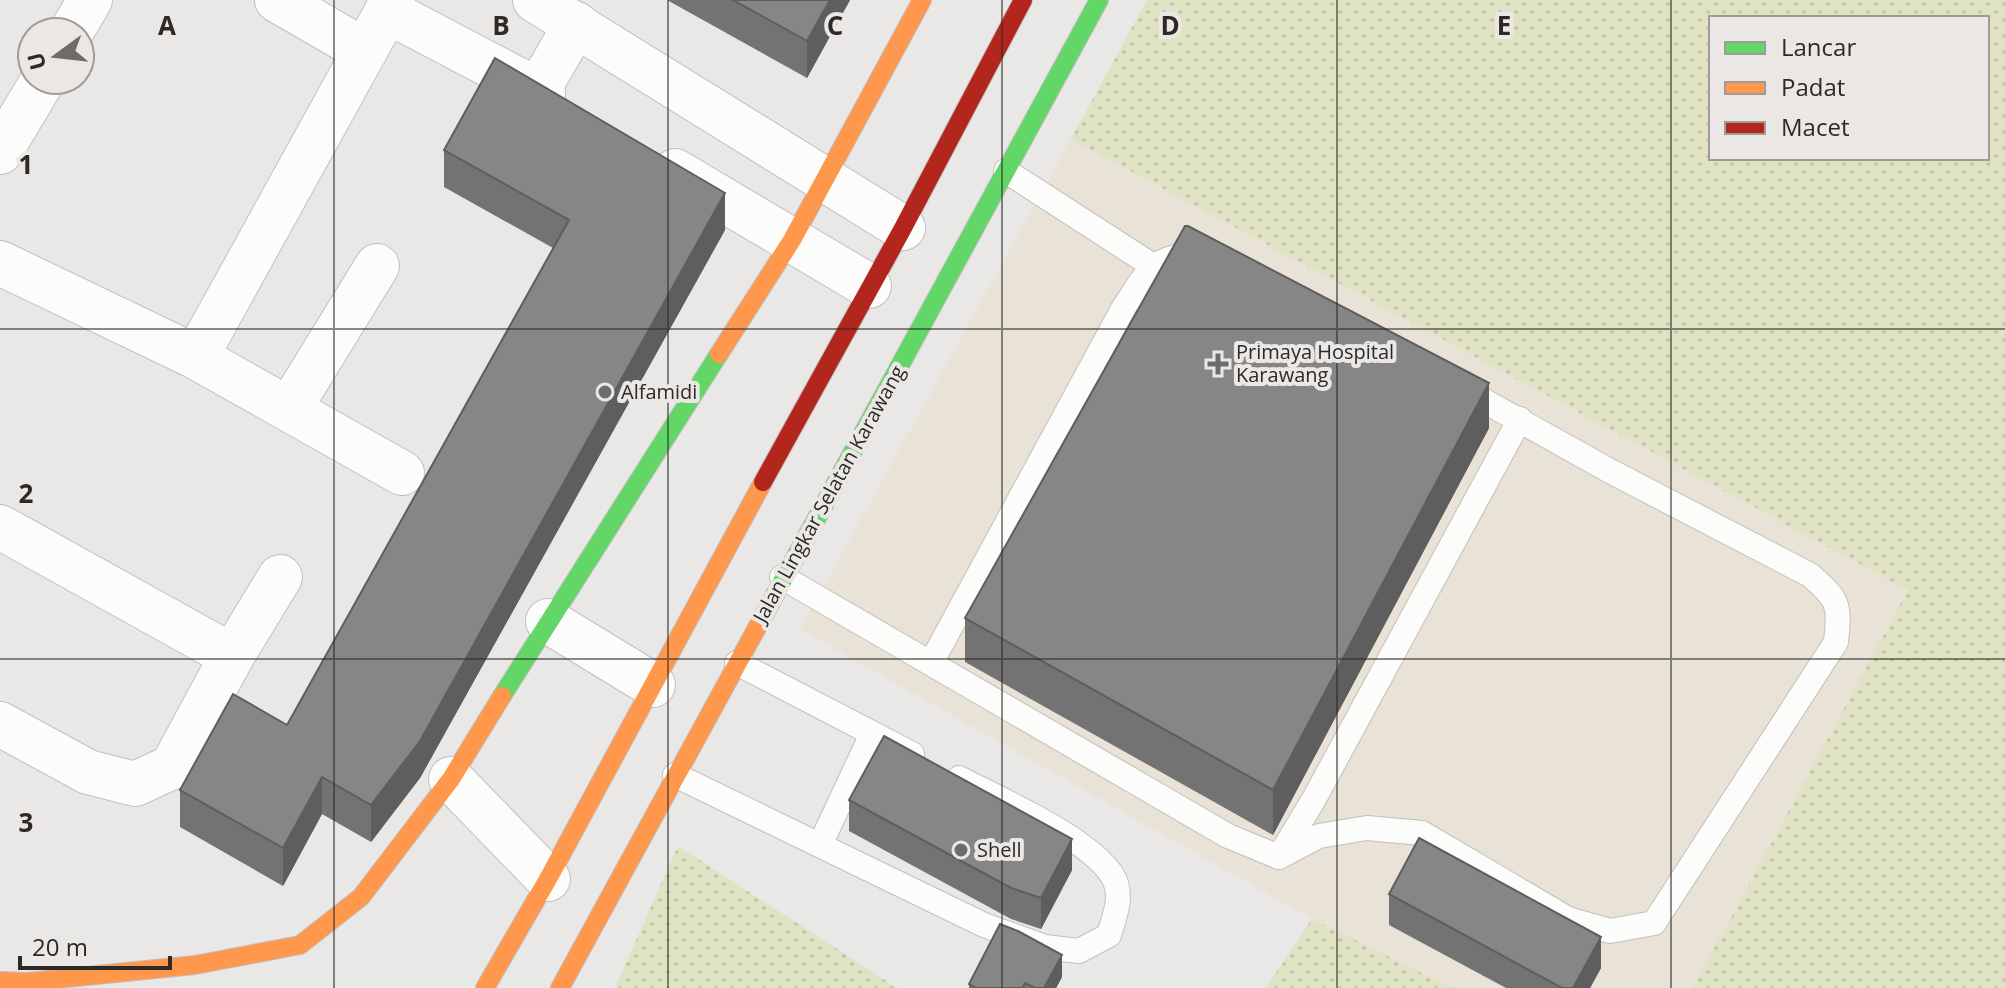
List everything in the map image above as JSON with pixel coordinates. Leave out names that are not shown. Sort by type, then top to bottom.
[{"type":"main road","points":[[0,981],[28,982],[195,965],[300,945],[361,897],[451,779],[548,621],[792,240],[922,0]]},
{"type":"main road","points":[[486,988],[903,228],[1023,0]]},
{"type":"main road","name":"Jalan Lingkar Selatan Karawang","points":[[560,988],[1099,0]]},
{"type":"street","points":[[277,0],[365,51]]},
{"type":"street","points":[[535,0],[903,228]]},
{"type":"street","points":[[196,357],[390,5],[578,114]]},
{"type":"street","points":[[538,90],[576,24]]},
{"type":"street","points":[[0,152],[33,96]]},
{"type":"street","points":[[645,154],[869,286]]},
{"type":"street","points":[[0,263],[196,357],[402,473]]},
{"type":"street","points":[[289,409],[377,266]]},
{"type":"street","points":[[0,527],[232,656]]},
{"type":"street","points":[[0,724],[88,772],[135,784],[172,767],[232,656],[280,577]]},
{"type":"street","points":[[548,621],[653,685]]},
{"type":"street","points":[[451,779],[548,879]]},
{"type":"lane","points":[[1006,171],[1153,266]]},
{"type":"lane","points":[[931,663],[1073,398],[1124,307],[1153,266],[1176,256],[1205,254],[1219,261]]},
{"type":"lane","points":[[1279,857],[1319,836],[1367,828],[1422,833],[1568,919],[1610,931],[1654,923],[1836,642],[1839,615],[1833,595],[1810,575],[1610,471],[1438,376]]},
{"type":"lane","points":[[1279,857],[1314,799],[1520,419]]},
{"type":"lane","points":[[782,577],[1228,836],[1279,857]]},
{"type":"lane","points":[[675,775],[984,925],[1045,947],[1079,951],[1109,935],[1119,903],[1113,876],[1094,856],[1047,823],[737,663]]},
{"type":"lane","points":[[820,845],[872,734]]},
{"type":"shaded area","name":"Primaya Hospital Karawang","points":[[1071,139],[1908,590],[1693,988],[1453,988],[1312,919],[800,629]]},
{"type":"green space","points":[[1147,0],[2005,0],[2005,988],[1693,988],[1908,590],[1071,139]]},
{"type":"green space","points":[[678,846],[897,988],[615,988]]},
{"type":"green space","points":[[1312,919],[1453,988],[1266,988]]},
{"type":"building","points":[[733,0],[830,0],[807,41]]},
{"type":"building","points":[[495,58],[725,193],[420,741],[371,805],[322,777],[283,848],[180,790],[233,694],[287,725],[569,220],[444,150]]},
{"type":"building","points":[[1185,226],[1489,383],[1273,790],[965,618]]},
{"type":"building","points":[[884,736],[1072,839],[1041,898],[1011,888],[849,800]]},
{"type":"building","points":[[1419,838],[1601,937],[1573,988],[1562,988],[1389,894]]},
{"type":"building","points":[[1000,924],[1062,955],[1044,988],[1025,983],[1022,988],[976,988],[969,984]]},
{"type":"traffic: fast","points":[[758,626],[1099,0]]},
{"type":"traffic: fast","points":[[502,696],[719,354]]},
{"type":"traffic: slow","points":[[719,354],[792,240],[922,0]]},
{"type":"traffic: slow","points":[[485,988],[548,879],[763,482]]},
{"type":"traffic: slow","points":[[560,988],[758,626]]},
{"type":"traffic: slow","points":[[0,981],[28,982],[195,965],[300,945],[361,897],[451,779],[502,696]]},
{"type":"traffic: jam","points":[[763,482],[903,228],[1023,0]]},
{"type":"place","name":"Primaya Hospital Karawang","points":[[1218,364]]},
{"type":"place","name":"Alfamidi","points":[[605,392]]},
{"type":"place","name":"Shell","points":[[961,850]]}]
